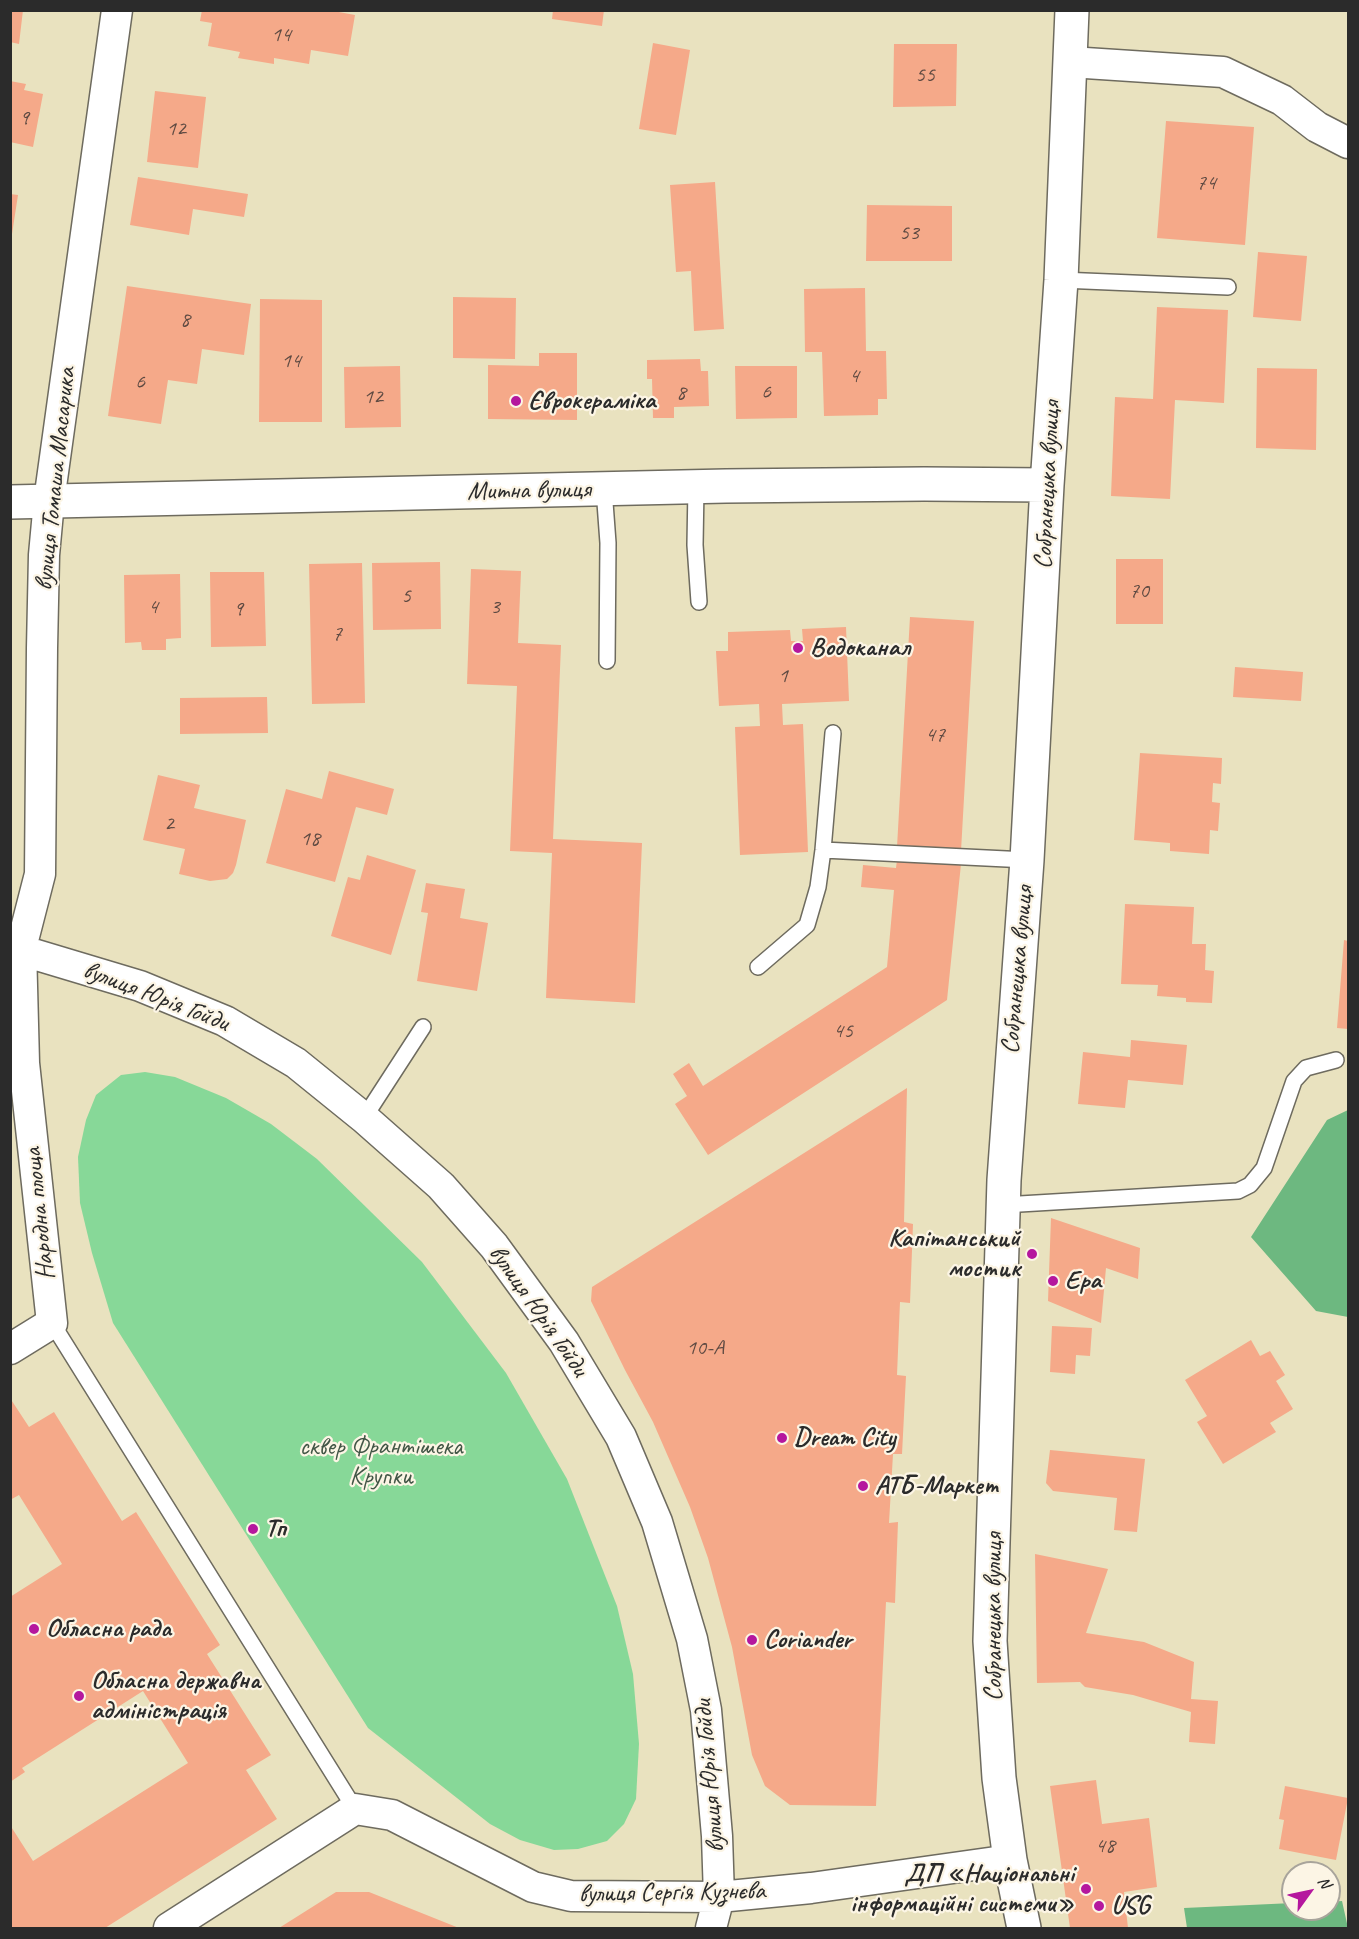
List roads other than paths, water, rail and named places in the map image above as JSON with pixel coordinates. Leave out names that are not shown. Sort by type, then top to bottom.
[{"type":"main road","name":"Собранецька вулиця","points":[[1024,1929],[1010,1860],[999,1778],[990,1641],[1011,1058],[1027,860],[1047,485],[1061,280],[1072,10]]},
{"type":"main road","name":"Митна вулиця","points":[[10,502],[696,487],[1047,485]]},
{"type":"street","name":"вулиця Томаша Масарика","points":[[16,947],[40,874],[42,648],[48,501],[117,10]]},
{"type":"street","points":[[1070,62],[1224,72],[1282,100],[1317,127],[1348,143]]},
{"type":"street","name":"вулиця Юрія Гойди","points":[[16,947],[140,986],[225,1021],[296,1063],[364,1118],[441,1186],[494,1246],[564,1342],[621,1437],[657,1522],[692,1639],[706,1710],[717,1836],[719,1898],[711,1929]]},
{"type":"street","name":"Народна площа","points":[[16,947],[24,1063],[52,1323]]},
{"type":"street","points":[[10,1349],[52,1323]]},
{"type":"street","points":[[169,1929],[355,1809]]},
{"type":"street","name":"вулиця Сергія Кузнєва","points":[[355,1809],[392,1815],[533,1887],[571,1896],[719,1898],[811,1888],[1010,1860]]},
{"type":"lane","points":[[1061,280],[1228,286]]},
{"type":"lane","points":[[696,487],[695,545],[699,602]]},
{"type":"lane","points":[[604,489],[608,543],[607,661]]},
{"type":"lane","points":[[758,967],[807,925],[818,887],[823,850],[833,732]]},
{"type":"lane","points":[[823,850],[1027,860]]},
{"type":"lane","points":[[364,1118],[423,1027]]},
{"type":"lane","points":[[1004,1205],[1238,1191],[1250,1185],[1264,1168],[1294,1081],[1306,1068],[1336,1060]]},
{"type":"lane","points":[[52,1323],[355,1809]]},
{"type":"place","name":"Єврокераміка","points":[[516,401]]},
{"type":"place","name":"Водоканал","points":[[798,648]]},
{"type":"place","name":"Капітанський мостик","points":[[1032,1254]]},
{"type":"place","name":"Ера","points":[[1053,1281]]},
{"type":"place","name":"Dream City","points":[[782,1438]]},
{"type":"place","name":"АТБ-Маркет","points":[[863,1486]]},
{"type":"place","name":"Тп","points":[[253,1529]]},
{"type":"place","name":"Обласна рада","points":[[34,1629]]},
{"type":"place","name":"Coriander","points":[[752,1640]]},
{"type":"place","name":"Обласна державна адміністрація","points":[[79,1696]]},
{"type":"place","name":"ДП «Національні інформаційні системи»","points":[[1086,1889]]},
{"type":"place","name":"USG","points":[[1099,1906]]},
{"type":"park label","name":"сквер Франтішека Крупки","points":[[381,1462]]}]
